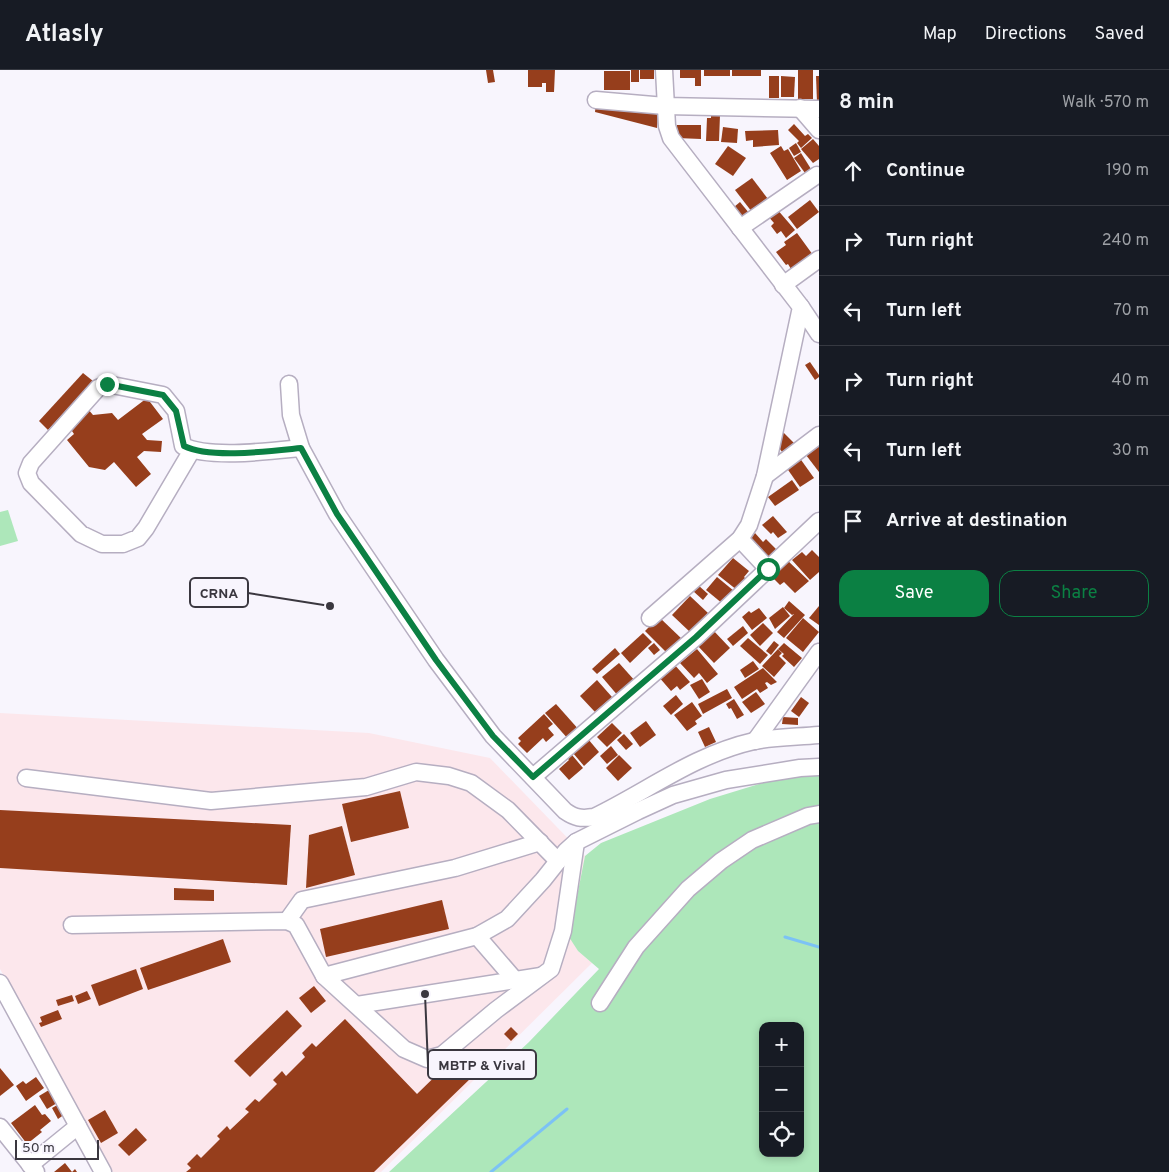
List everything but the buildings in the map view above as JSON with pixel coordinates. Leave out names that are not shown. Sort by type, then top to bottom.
[{"type":"street","points":[[664,70],[667,126],[671,138],[801,307],[819,334]]},
{"type":"street","points":[[596,100],[665,106],[819,109]]},
{"type":"street","points":[[800,108],[819,130]]},
{"type":"street","points":[[740,228],[817,175]]},
{"type":"street","points":[[783,285],[819,259]]},
{"type":"street","points":[[650,618],[740,540],[749,525],[765,476],[801,307]]},
{"type":"street","points":[[192,450],[146,528],[138,538],[123,544],[102,544],[81,534],[31,483],[27,473],[31,463],[98,388],[107,384],[163,395],[176,411],[184,446],[192,450],[246,454],[301,448]]},
{"type":"street","points":[[289,384],[291,415],[301,448],[337,514],[436,660],[493,736],[572,816],[581,819],[594,817],[689,764],[723,750],[755,741],[819,735]]},
{"type":"street","points":[[765,476],[819,435]]},
{"type":"street","points":[[533,777],[696,637],[819,521]]},
{"type":"street","points":[[740,540],[768,569]]},
{"type":"street","points":[[755,741],[819,652]]},
{"type":"street","points":[[324,976],[477,936],[507,919],[576,842],[673,796],[726,780],[800,768],[819,767]]},
{"type":"street","points":[[26,778],[211,801],[366,787],[416,772],[449,776],[471,783],[508,810],[558,861]]},
{"type":"street","points":[[600,1003],[636,947],[688,889],[721,860],[752,840],[808,816],[819,814]]},
{"type":"street","points":[[287,921],[302,900],[455,868],[540,842]]},
{"type":"street","points":[[72,925],[287,921],[296,924],[324,976],[404,1049],[427,1059],[442,1055],[496,1010],[551,969],[563,931],[576,842]]},
{"type":"street","points":[[477,936],[515,980]]},
{"type":"street","points":[[357,1005],[541,976]]},
{"type":"street","points":[[0,983],[103,1172]]},
{"type":"street","points":[[0,1127],[33,1168],[78,1126]]},
{"type":"shaded area","points":[[0,713],[369,733],[490,758],[585,856],[570,937],[578,951],[592,963],[381,1172],[113,1172],[0,969]]},
{"type":"green space","points":[[8,510],[18,541],[0,546],[0,512]]},
{"type":"green space","points":[[819,773],[819,1172],[389,1172],[529,1042],[599,969],[578,951],[569,937],[585,856],[601,843],[710,799],[782,777]]},
{"type":"waterway","points":[[785,937],[819,947]]},
{"type":"waterway","points":[[491,1172],[567,1109]]},
{"type":"place","name":"CRNA","points":[[330,606]]},
{"type":"place","name":"MBTP & Vival","points":[[425,994]]},
{"type":"route","points":[[107,384],[163,395],[176,411],[184,446],[192,450],[246,454],[301,448],[337,514],[436,660],[493,736],[533,777],[696,637],[768,569]]}]
